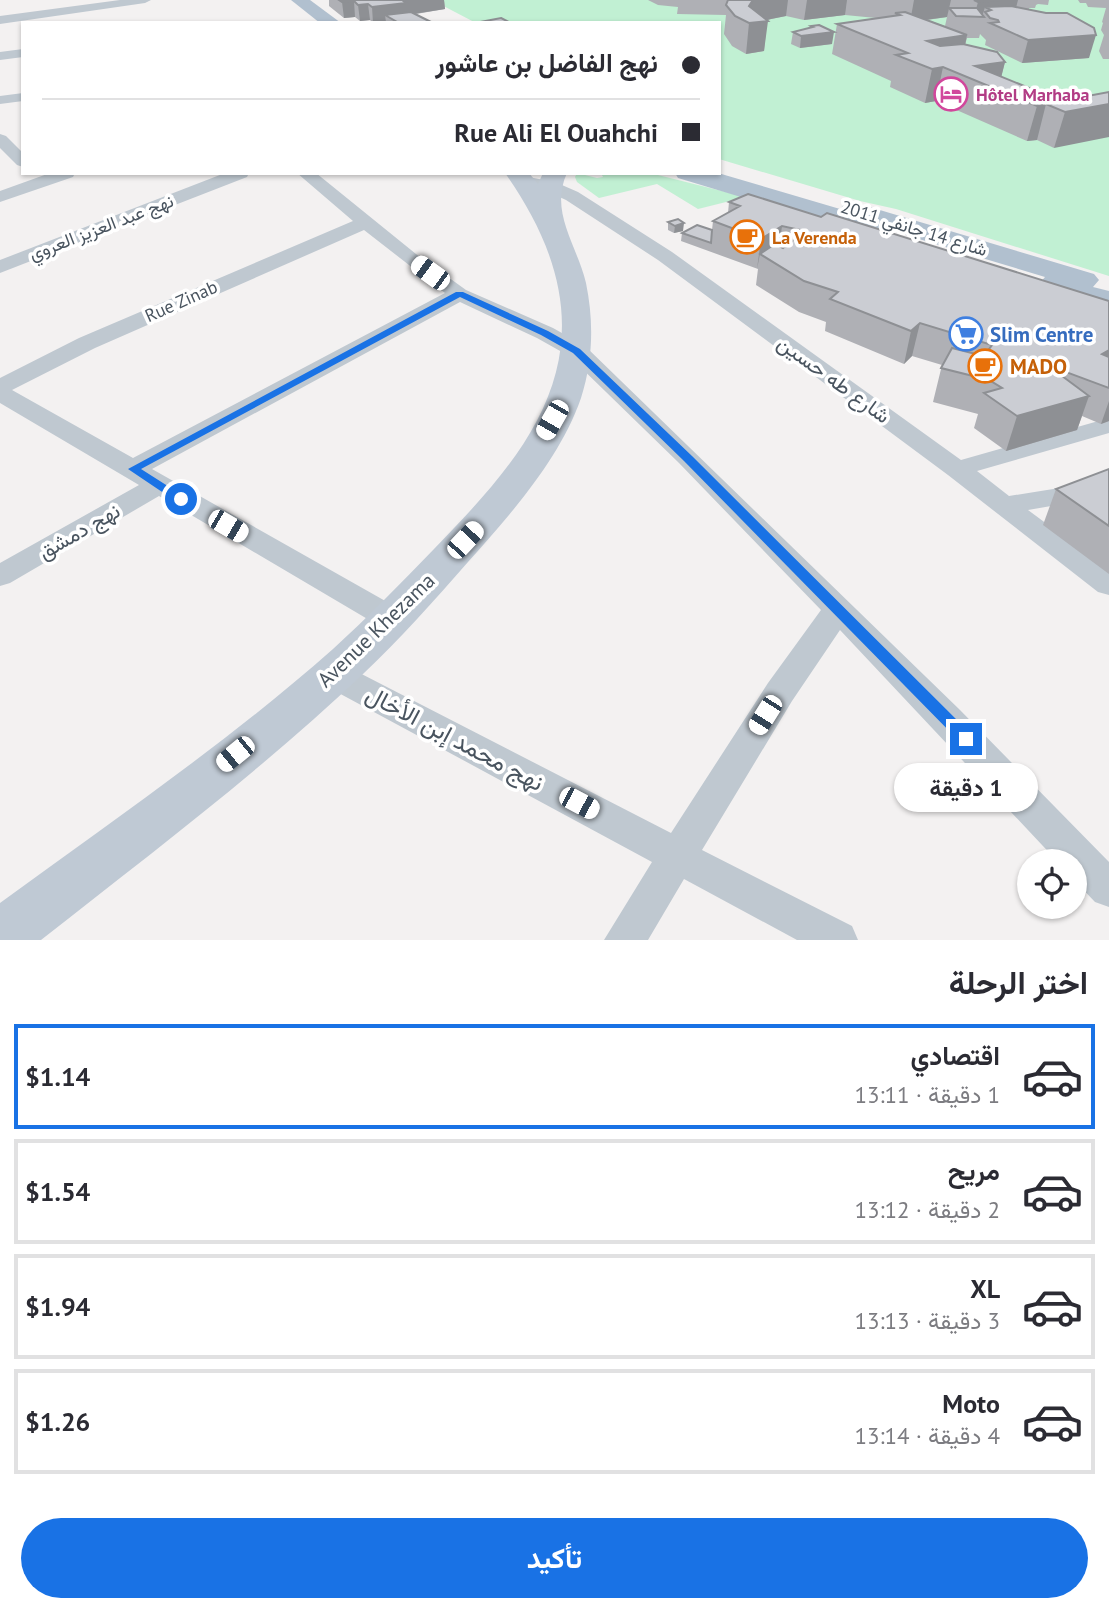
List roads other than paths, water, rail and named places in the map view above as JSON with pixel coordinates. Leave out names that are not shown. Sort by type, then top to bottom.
[{"type":"main road","points":[[282,0],[312,21]]},
{"type":"main road","points":[[299,0],[329,21]]},
{"type":"main road","name":"شارع 14 جانفي 2011","points":[[721,169],[1109,288]]},
{"type":"main road","name":"شارع 14 جانفي 2011","points":[[695,175],[1109,301]]},
{"type":"main road","name":"Avenue Khezama","points":[[0,937],[334,675],[392,619],[483,520],[512,484],[563,400],[577,351],[576,316],[571,284],[551,192],[520,177]]},
{"type":"street","points":[[0,20],[115,2],[145,0]]},
{"type":"street","points":[[115,2],[124,16]]},
{"type":"street","points":[[10,8],[23,17]]},
{"type":"street","points":[[0,57],[21,53]]},
{"type":"street","points":[[0,100],[21,96]]},
{"type":"street","points":[[0,139],[20,156]]},
{"type":"street","name":"نهج عبد العزيز العروي","points":[[0,267],[236,175]]},
{"type":"street","points":[[307,175],[365,223],[459,294],[545,333],[577,351],[688,458],[948,720],[1109,889]]},
{"type":"street","points":[[0,197],[41,177]]},
{"type":"street","name":"شارع طه حسين","points":[[551,192],[600,212],[665,256],[957,469],[1109,585]]},
{"type":"street","name":"Rue Zinab","points":[[0,387],[86,343],[365,223]]},
{"type":"street","points":[[133,469],[459,294]]},
{"type":"street","points":[[0,393],[392,619]]},
{"type":"street","points":[[957,469],[1109,425]]},
{"type":"street","name":"نهج دمشق","points":[[0,576],[158,486]]},
{"type":"street","points":[[1004,505],[1109,488]]},
{"type":"street","points":[[625,940],[780,692],[836,610]]},
{"type":"street","name":"نهج محمد إبن الأخال","points":[[334,675],[837,940]]},
{"type":"place","name":"Hôtel Marhaba","points":[[951,94]]},
{"type":"place","name":"La Verenda","points":[[747,237]]},
{"type":"place","name":"Slim Centre","points":[[966,334]]},
{"type":"place","name":"MADO","points":[[985,366]]}]
